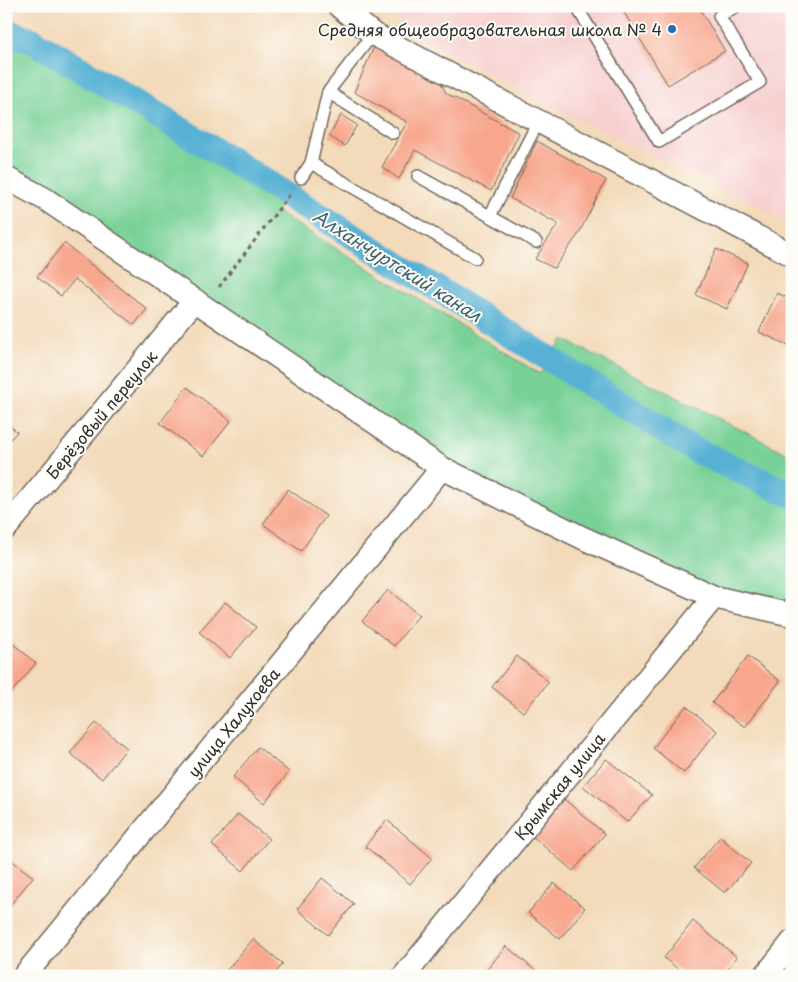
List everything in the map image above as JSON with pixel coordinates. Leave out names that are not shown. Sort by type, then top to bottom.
[{"type":"street","points":[[339,6],[373,34],[792,255]]},
{"type":"street","points":[[6,178],[45,199],[442,468],[583,538],[714,597],[792,615]]},
{"type":"street","name":"Берёзовый переулок","points":[[6,528],[200,303]]},
{"type":"street","name":"улица Халухоева","points":[[24,976],[442,468]]},
{"type":"street","name":"Крымская улица","points":[[404,976],[714,597]]},
{"type":"street","points":[[764,976],[792,942]]},
{"type":"lane","points":[[576,6],[659,142],[760,82],[719,16],[737,6]]},
{"type":"lane","points":[[301,178],[310,163],[328,92],[373,34]]},
{"type":"lane","points":[[328,92],[394,133]]},
{"type":"lane","points":[[490,216],[538,122]]},
{"type":"lane","points":[[310,163],[475,258]]},
{"type":"lane","points":[[418,176],[536,242]]},
{"type":"path","points":[[200,303],[277,212],[301,178]]},
{"type":"shaded area","points":[[378,6],[792,6],[792,222],[533,97],[426,40]]},
{"type":"green space","points":[[6,31],[32,40],[285,195],[277,212],[540,374],[563,339],[792,456],[792,615],[714,597],[442,468],[6,178]]},
{"type":"building","name":"Средняя общеобразовательная школа № 4","points":[[620,6],[698,6],[725,51],[668,85]]},
{"type":"building","points":[[374,47],[441,83],[446,93],[519,133],[491,191],[415,150],[399,179],[382,167],[407,122],[354,92]]},
{"type":"building","points":[[341,115],[357,125],[345,146],[329,136]]},
{"type":"building","points":[[537,141],[606,180],[578,235],[554,268],[535,259],[558,224],[510,198]]},
{"type":"building","points":[[64,243],[147,309],[134,325],[75,279],[61,296],[37,277]]},
{"type":"building","points":[[716,249],[748,263],[727,309],[696,295]]},
{"type":"building","points":[[777,293],[792,300],[792,347],[759,332]]},
{"type":"building","points":[[187,387],[231,421],[203,456],[160,423]]},
{"type":"building","points":[[6,422],[17,432],[6,444]]},
{"type":"building","points":[[288,489],[326,516],[301,551],[263,524]]},
{"type":"building","points":[[388,590],[419,615],[394,646],[362,621]]},
{"type":"building","points":[[225,602],[256,627],[230,658],[199,632]]},
{"type":"building","points":[[6,638],[36,663],[11,693],[6,690]]},
{"type":"building","points":[[517,656],[549,682],[523,712],[492,687]]},
{"type":"building","points":[[748,656],[780,681],[745,727],[712,703]]},
{"type":"building","points":[[686,706],[717,731],[684,773],[653,748]]},
{"type":"building","points":[[96,723],[127,748],[102,779],[70,753]]},
{"type":"building","points":[[258,747],[289,772],[264,803],[233,777]]},
{"type":"building","points":[[606,759],[652,795],[627,822],[583,786]]},
{"type":"building","points":[[564,799],[605,834],[573,871],[532,836]]},
{"type":"building","points":[[238,814],[269,839],[243,871],[212,845]]},
{"type":"building","points":[[387,820],[432,858],[410,884],[365,846]]},
{"type":"building","points":[[720,837],[751,863],[725,893],[694,868]]},
{"type":"building","points":[[6,856],[33,877],[7,909],[6,908]]},
{"type":"building","points":[[322,878],[354,904],[328,935],[297,909]]},
{"type":"building","points":[[554,883],[585,908],[560,939],[528,913]]},
{"type":"building","points":[[693,921],[737,957],[722,976],[687,976],[664,958]]},
{"type":"building","points":[[253,939],[283,964],[273,976],[222,976]]},
{"type":"building","points":[[506,946],[537,972],[534,976],[482,976]]},
{"type":"waterway","name":"Алханчуртский канал","points":[[6,31],[32,40],[221,154],[697,451],[792,495]]},
{"type":"place","name":"Средняя общеобразовательная школа № 4","points":[[672,29]]}]
